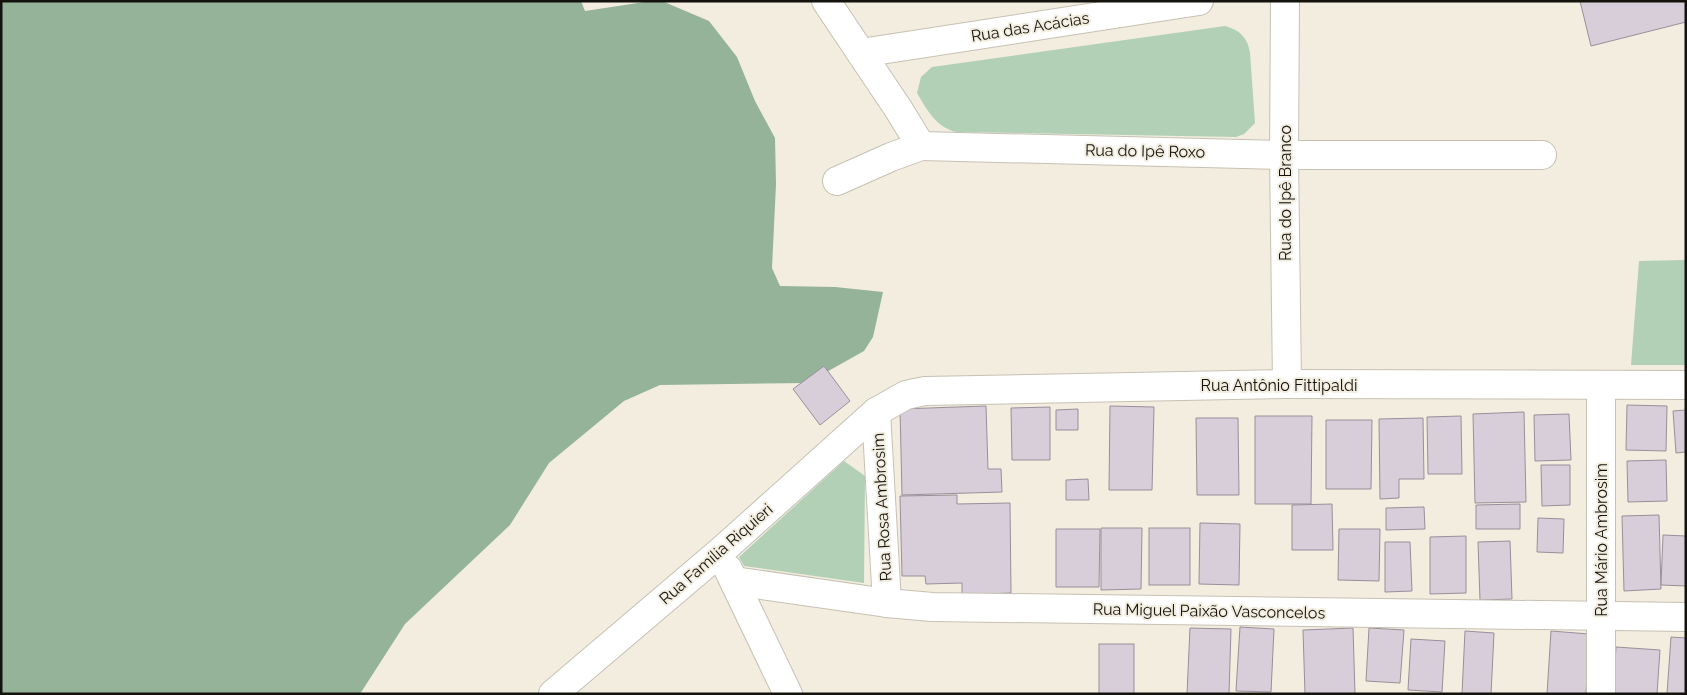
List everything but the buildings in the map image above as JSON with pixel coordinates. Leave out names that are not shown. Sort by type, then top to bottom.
[{"type":"street","points":[[826,1],[921,146]]},
{"type":"street","name":"Rua das Acácias","points":[[861,53],[1199,1]]},
{"type":"street","name":"Rua do Ipê Branco","points":[[1285,1],[1284,155],[1287,384]]},
{"type":"street","name":"Rua do Ipê Roxo","points":[[837,180],[891,156],[921,146],[1284,155],[1542,155]]},
{"type":"street","name":"Rua Antônio Fittipaldi","points":[[876,412],[906,395],[925,391],[1287,384],[1686,386]]},
{"type":"street","name":"Rua Mário Ambrosim","points":[[1601,386],[1601,694]]},
{"type":"street","name":"Rua Família Riquieri","points":[[553,694],[720,552],[876,412]]},
{"type":"street","name":"Rua Rosa Ambrosim","points":[[876,412],[887,603]]},
{"type":"street","points":[[720,552],[788,694]]},
{"type":"street","name":"Rua Miguel Paixão Vasconcelos","points":[[734,581],[887,603],[952,608],[1686,617]]},
{"type":"green space","points":[[1,1],[581,1],[585,11],[662,1],[709,21],[737,57],[755,101],[775,138],[776,184],[772,268],[780,286],[835,287],[883,292],[873,337],[864,351],[807,383],[660,385],[624,401],[549,463],[510,525],[405,624],[360,694],[1,694]]},
{"type":"green space","points":[[1225,26],[1242,35],[1250,53],[1255,123],[1244,134],[1236,137],[956,132],[949,130],[938,122],[928,111],[917,93],[921,77],[932,67]]},
{"type":"green space","points":[[1686,260],[1686,365],[1631,365],[1639,261]]},
{"type":"green space","points":[[844,461],[865,476],[864,583],[744,566],[739,557]]}]
